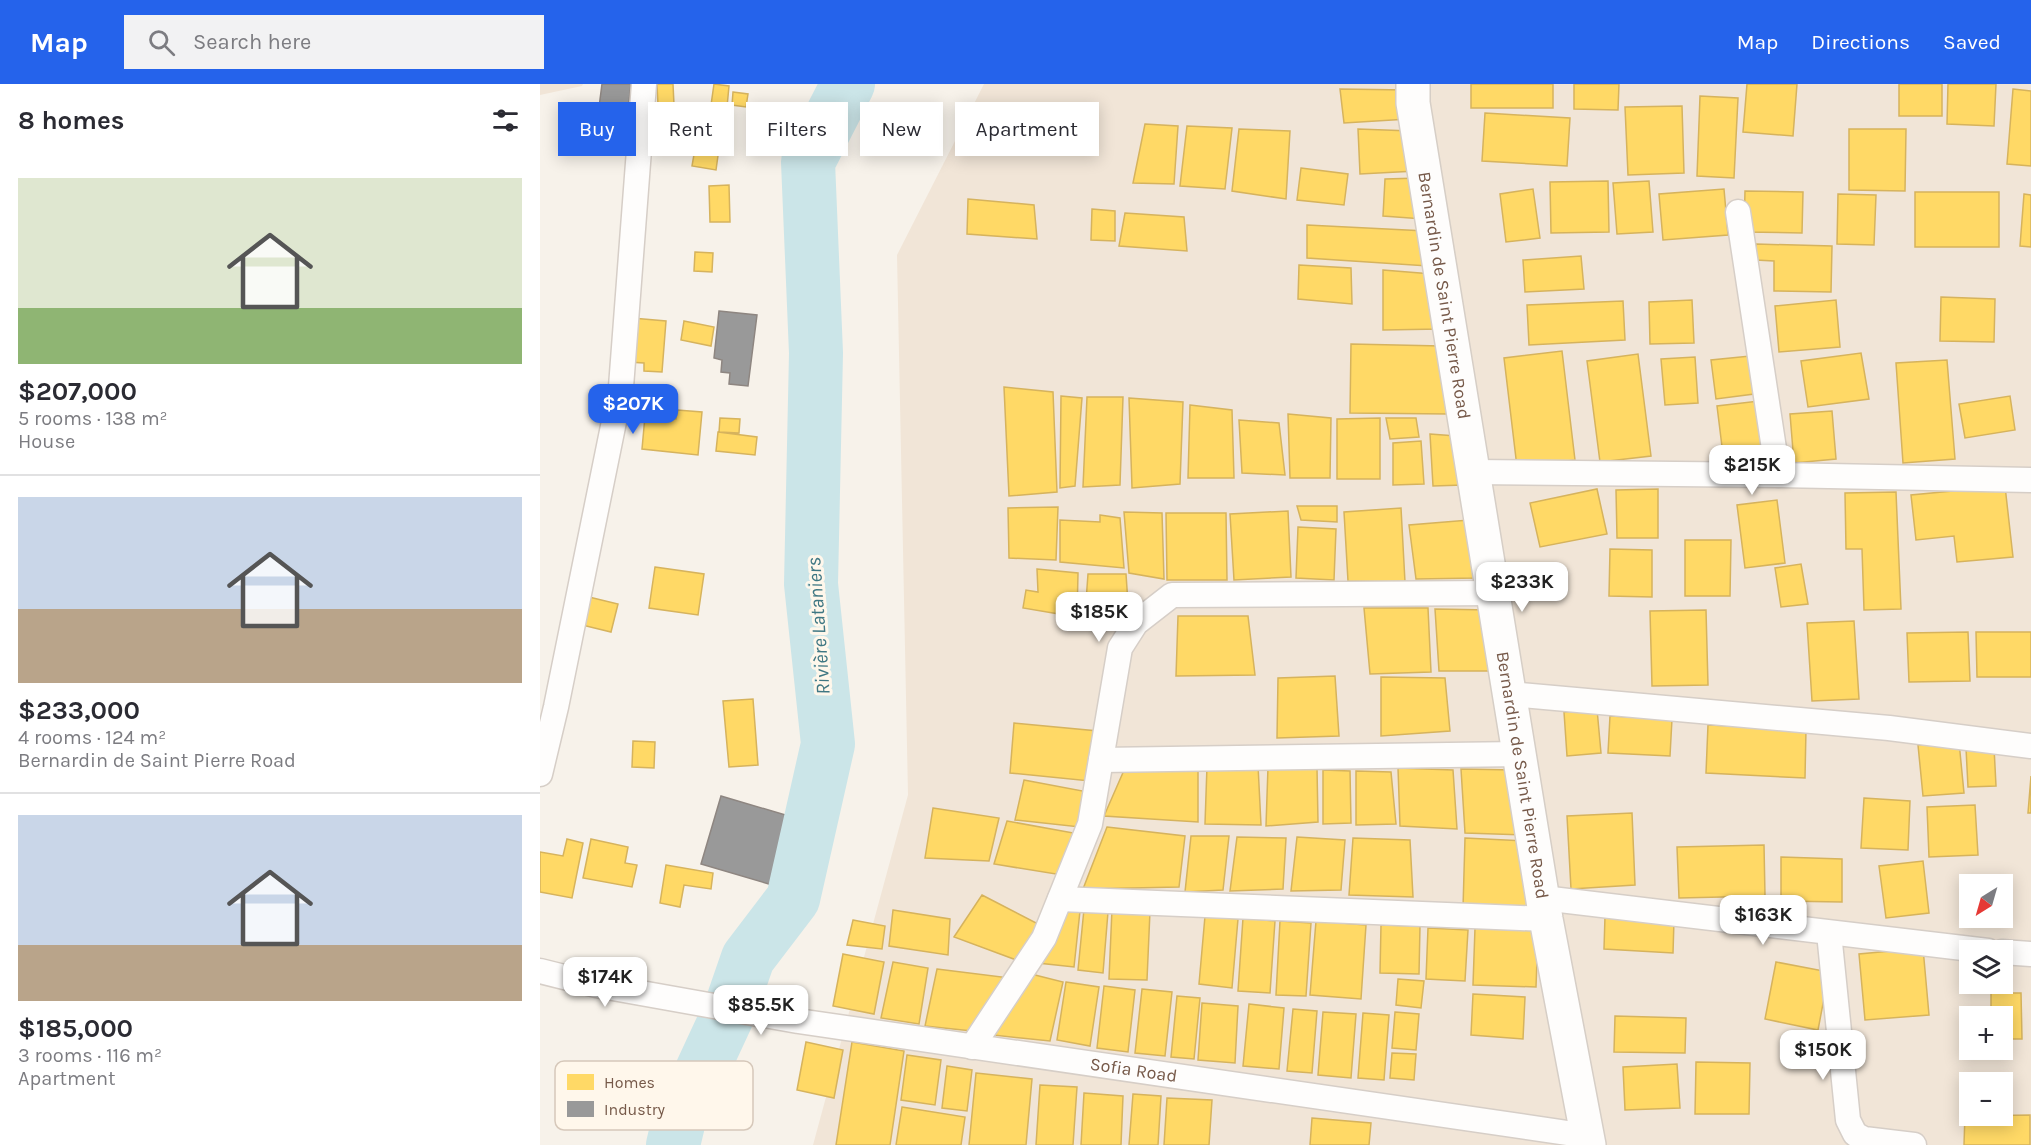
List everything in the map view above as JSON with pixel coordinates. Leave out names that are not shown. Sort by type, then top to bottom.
[{"type":"main road","name":"Bernardin de Saint Pierre Road","points":[[1413,84],[1413,103],[1545,909],[1588,1140]]},
{"type":"street","points":[[540,774],[556,707],[621,387],[644,84]]},
{"type":"street","points":[[1738,212],[1778,475]]},
{"type":"street","points":[[1473,472],[2031,480]]},
{"type":"street","points":[[972,1047],[1044,938],[1090,824],[1120,648],[1136,623],[1172,595],[1493,593]]},
{"type":"street","points":[[1510,694],[1889,728],[2031,746]]},
{"type":"street","points":[[1101,760],[1520,754]]},
{"type":"street","points":[[1059,900],[1545,909],[1829,933],[1959,948]]},
{"type":"street","points":[[1829,933],[1848,1120],[1855,1134],[1864,1139],[1914,1145]]},
{"type":"street","points":[[2013,953],[2031,954]]},
{"type":"street","name":"Sofia Road","points":[[540,971],[596,985],[798,1021],[1588,1140]]},
{"type":"shaded area","points":[[540,84],[583,84],[540,95]]},
{"type":"shaded area","points":[[984,84],[2031,84],[2031,1145],[813,1145],[908,795],[897,255],[955,141],[955,156],[1099,156],[1099,102],[975,102]]},
{"type":"building: Homes","points":[[657,84],[673,84],[674,102],[658,102]]},
{"type":"building: Homes","points":[[714,84],[729,86],[727,102],[711,102]]},
{"type":"building: Homes","points":[[1471,84],[1553,84],[1553,108],[1471,108]]},
{"type":"building: Homes","points":[[1574,84],[1619,84],[1618,110],[1574,109]]},
{"type":"building: Homes","points":[[1747,84],[1797,84],[1793,136],[1743,132]]},
{"type":"building: Homes","points":[[1899,84],[1942,84],[1942,116],[1899,116]]},
{"type":"building: Homes","points":[[1948,84],[1996,84],[1994,126],[1947,124]]},
{"type":"building: Homes","points":[[1340,89],[1406,90],[1408,119],[1344,123]]},
{"type":"building: Homes","points":[[2013,89],[2031,91],[2031,166],[2007,164]]},
{"type":"building: Homes","points":[[733,92],[748,94],[746,107],[734,105]]},
{"type":"building: Homes","points":[[1700,96],[1738,98],[1734,178],[1697,176]]},
{"type":"building: Homes","points":[[1682,106],[1684,173],[1628,175],[1625,107]]},
{"type":"building: Homes","points":[[1485,113],[1570,118],[1567,166],[1482,161]]},
{"type":"building: Homes","points":[[1145,124],[1178,126],[1174,184],[1133,183]]},
{"type":"building: Homes","points":[[1187,126],[1232,128],[1225,189],[1180,186]]},
{"type":"building: Homes","points":[[1239,129],[1290,131],[1286,199],[1232,191]]},
{"type":"building: Homes","points":[[1358,129],[1411,131],[1416,171],[1360,174]]},
{"type":"building: Homes","points":[[1849,129],[1906,129],[1905,191],[1849,190]]},
{"type":"building: Homes","points":[[694,156],[718,156],[716,170],[692,166]]},
{"type":"building: Homes","points":[[1301,168],[1348,174],[1344,205],[1297,200]]},
{"type":"building: Homes","points":[[1419,178],[1423,219],[1383,216],[1385,179]]},
{"type":"building: Homes","points":[[1608,181],[1609,232],[1551,233],[1550,182]]},
{"type":"building: Homes","points":[[1649,181],[1653,232],[1617,234],[1613,183]]},
{"type":"building: Homes","points":[[729,185],[730,222],[710,222],[709,186]]},
{"type":"building: Homes","points":[[1533,189],[1540,238],[1506,242],[1500,194]]},
{"type":"building: Homes","points":[[1724,189],[1728,235],[1663,240],[1659,194]]},
{"type":"building: Homes","points":[[1745,191],[1803,192],[1802,233],[1744,232]]},
{"type":"building: Homes","points":[[1915,192],[1999,192],[1999,247],[1915,247]]},
{"type":"building: Homes","points":[[1838,194],[1876,195],[1874,245],[1837,244]]},
{"type":"building: Homes","points":[[2024,194],[2031,195],[2031,247],[2020,246]]},
{"type":"building: Homes","points":[[968,199],[1034,205],[1037,239],[967,234]]},
{"type":"building: Homes","points":[[1092,209],[1115,211],[1115,241],[1091,240]]},
{"type":"building: Homes","points":[[1125,213],[1184,217],[1187,251],[1119,246]]},
{"type":"building: Homes","points":[[1307,225],[1426,231],[1428,266],[1307,258]]},
{"type":"building: Homes","points":[[1756,244],[1832,246],[1831,292],[1774,291],[1774,261],[1756,260]]},
{"type":"building: Homes","points":[[695,252],[713,253],[712,272],[694,271]]},
{"type":"building: Homes","points":[[1581,256],[1584,289],[1525,292],[1523,260]]},
{"type":"building: Homes","points":[[1299,265],[1351,268],[1352,304],[1298,299]]},
{"type":"building: Homes","points":[[1383,270],[1432,274],[1440,329],[1383,330]]},
{"type":"building: Homes","points":[[1941,297],[1995,299],[1994,342],[1940,341]]},
{"type":"building: Homes","points":[[1692,300],[1694,343],[1650,344],[1649,302]]},
{"type":"building: Homes","points":[[1836,300],[1840,347],[1779,352],[1775,306]]},
{"type":"building: Homes","points":[[1623,301],[1625,340],[1529,345],[1527,305]]},
{"type":"building: Homes","points":[[632,318],[666,321],[662,372],[644,371],[644,363],[628,362]]},
{"type":"building: Homes","points":[[684,321],[714,327],[711,346],[681,340]]},
{"type":"building: Homes","points":[[1351,344],[1441,346],[1449,414],[1350,413]]},
{"type":"building: Homes","points":[[1562,351],[1575,460],[1517,467],[1504,358]]},
{"type":"building: Homes","points":[[1861,353],[1869,399],[1808,407],[1801,361]]},
{"type":"building: Homes","points":[[1638,354],[1651,456],[1600,462],[1587,361]]},
{"type":"building: Homes","points":[[1750,356],[1754,394],[1716,399],[1711,360]]},
{"type":"building: Homes","points":[[1695,357],[1698,403],[1665,405],[1661,359]]},
{"type":"building: Homes","points":[[1947,360],[1955,459],[1903,463],[1896,363]]},
{"type":"building: Homes","points":[[1004,387],[1053,392],[1057,492],[1009,496]]},
{"type":"building: Homes","points":[[1061,396],[1082,398],[1075,486],[1060,488]]},
{"type":"building: Homes","points":[[2010,396],[2015,430],[1965,438],[1959,404]]},
{"type":"building: Homes","points":[[1087,397],[1123,397],[1120,485],[1083,487]]},
{"type":"building: Homes","points":[[1129,398],[1183,402],[1180,484],[1132,488]]},
{"type":"building: Homes","points":[[1759,401],[1766,466],[1725,471],[1717,406]]},
{"type":"building: Homes","points":[[1190,405],[1232,410],[1234,478],[1188,478]]},
{"type":"building: Homes","points":[[677,410],[702,412],[698,455],[642,449],[645,416],[676,419]]},
{"type":"building: Homes","points":[[1832,411],[1836,459],[1794,463],[1790,414]]},
{"type":"building: Homes","points":[[1288,414],[1331,418],[1330,478],[1290,478]]},
{"type":"building: Homes","points":[[720,418],[740,419],[739,433],[719,432]]},
{"type":"building: Homes","points":[[1380,418],[1380,479],[1337,479],[1337,419]]},
{"type":"building: Homes","points":[[1386,418],[1416,418],[1419,437],[1390,439]]},
{"type":"building: Homes","points":[[1239,420],[1279,423],[1285,475],[1242,473]]},
{"type":"building: Homes","points":[[718,432],[757,437],[755,455],[716,451]]},
{"type":"building: Homes","points":[[1430,434],[1456,436],[1463,485],[1433,486]]},
{"type":"building: Homes","points":[[1421,441],[1424,484],[1393,485],[1393,443]]},
{"type":"building: Homes","points":[[2005,486],[2013,557],[1957,562],[1954,536],[1916,540],[1911,495]]},
{"type":"building: Homes","points":[[1597,489],[1607,534],[1540,547],[1530,503]]},
{"type":"building: Homes","points":[[1658,489],[1658,538],[1617,538],[1616,490]]},
{"type":"building: Homes","points":[[1896,492],[1901,609],[1864,610],[1862,549],[1846,549],[1845,493]]},
{"type":"building: Homes","points":[[1777,500],[1785,563],[1745,568],[1737,505]]},
{"type":"building: Homes","points":[[1297,506],[1337,506],[1337,522],[1301,520]]},
{"type":"building: Homes","points":[[1058,507],[1056,560],[1009,558],[1008,508]]},
{"type":"building: Homes","points":[[1401,508],[1405,582],[1348,581],[1344,512]]},
{"type":"building: Homes","points":[[1288,511],[1291,577],[1234,580],[1230,514]]},
{"type":"building: Homes","points":[[1124,512],[1162,513],[1164,579],[1129,573]]},
{"type":"building: Homes","points":[[1166,513],[1226,513],[1227,580],[1167,580]]},
{"type":"building: Homes","points":[[1100,515],[1120,518],[1124,568],[1060,562],[1060,520],[1100,522]]},
{"type":"building: Homes","points":[[1469,520],[1477,578],[1416,579],[1409,525]]},
{"type":"building: Homes","points":[[1298,527],[1336,529],[1334,580],[1296,578]]},
{"type":"building: Homes","points":[[1685,540],[1731,540],[1730,596],[1685,596]]},
{"type":"building: Homes","points":[[1610,549],[1652,550],[1652,597],[1609,596]]},
{"type":"building: Homes","points":[[1801,564],[1808,604],[1781,607],[1775,568]]},
{"type":"building: Homes","points":[[655,567],[704,574],[698,615],[649,608]]},
{"type":"building: Homes","points":[[1037,569],[1078,573],[1077,617],[1023,608],[1026,590],[1038,592]]},
{"type":"building: Homes","points":[[1088,574],[1126,574],[1129,618],[1085,615]]},
{"type":"building: Homes","points":[[589,597],[618,604],[611,632],[582,625]]},
{"type":"building: Homes","points":[[1364,608],[1428,608],[1431,672],[1370,674]]},
{"type":"building: Homes","points":[[1435,609],[1489,610],[1498,671],[1439,671]]},
{"type":"building: Homes","points":[[1706,610],[1708,685],[1652,686],[1650,611]]},
{"type":"building: Homes","points":[[1178,616],[1248,616],[1255,675],[1176,676]]},
{"type":"building: Homes","points":[[1854,621],[1859,699],[1812,701],[1807,623]]},
{"type":"building: Homes","points":[[1968,632],[1970,681],[1909,682],[1907,633]]},
{"type":"building: Homes","points":[[1976,632],[2031,632],[2031,677],[1977,677]]},
{"type":"building: Homes","points":[[1335,676],[1339,736],[1277,738],[1278,678]]},
{"type":"building: Homes","points":[[1381,677],[1445,678],[1450,731],[1381,736]]},
{"type":"building: Homes","points":[[753,699],[758,765],[729,767],[723,701]]},
{"type":"building: Homes","points":[[1597,709],[1601,753],[1567,756],[1564,712]]},
{"type":"building: Homes","points":[[1610,716],[1672,719],[1670,756],[1608,753]]},
{"type":"building: Homes","points":[[1014,723],[1098,731],[1090,781],[1010,773]]},
{"type":"building: Homes","points":[[1708,725],[1806,729],[1805,778],[1706,773]]},
{"type":"building: Homes","points":[[633,741],[655,742],[654,768],[632,767]]},
{"type":"building: Homes","points":[[1959,742],[1964,793],[1923,796],[1918,745]]},
{"type":"building: Homes","points":[[1994,747],[1996,786],[1968,787],[1966,748]]},
{"type":"building: Homes","points":[[1258,765],[1261,825],[1205,824],[1207,766]]},
{"type":"building: Homes","points":[[1268,767],[1317,768],[1318,822],[1266,826]]},
{"type":"building: Homes","points":[[1125,768],[1198,768],[1198,822],[1104,816]]},
{"type":"building: Homes","points":[[1398,768],[1453,770],[1457,829],[1400,826]]},
{"type":"building: Homes","points":[[1461,769],[1514,770],[1525,835],[1465,833]]},
{"type":"building: Homes","points":[[1323,770],[1350,771],[1351,823],[1323,824]]},
{"type":"building: Homes","points":[[1356,771],[1391,772],[1396,824],[1356,825]]},
{"type":"building: Homes","points":[[2031,776],[2031,813],[2028,813]]},
{"type":"building: Homes","points":[[1024,780],[1088,792],[1080,827],[1015,820]]},
{"type":"building: Homes","points":[[1864,798],[1910,801],[1908,850],[1861,848]]},
{"type":"building: Homes","points":[[1975,805],[1978,855],[1929,857],[1927,807]]},
{"type":"building: Homes","points":[[933,808],[999,818],[989,861],[925,858]]},
{"type":"building: Homes","points":[[1632,813],[1635,885],[1571,889],[1567,816]]},
{"type":"building: Homes","points":[[1007,821],[1079,834],[1062,875],[994,864]]},
{"type":"building: Homes","points":[[1107,827],[1185,836],[1179,887],[1083,889]]},
{"type":"building: Homes","points":[[1191,836],[1229,836],[1223,890],[1185,892]]},
{"type":"building: Homes","points":[[1237,837],[1286,838],[1283,889],[1230,891]]},
{"type":"building: Homes","points":[[1297,837],[1345,840],[1341,890],[1291,891]]},
{"type":"building: Homes","points":[[1353,838],[1410,840],[1413,897],[1349,895]]},
{"type":"building: Homes","points":[[1465,838],[1527,841],[1537,910],[1463,908]]},
{"type":"building: Homes","points":[[567,839],[583,843],[572,898],[540,892],[540,852],[563,856]]},
{"type":"building: Homes","points":[[591,839],[628,847],[625,863],[637,865],[632,887],[583,878]]},
{"type":"building: Homes","points":[[1764,845],[1765,896],[1679,898],[1677,847]]},
{"type":"building: Homes","points":[[1781,857],[1842,859],[1842,902],[1781,901]]},
{"type":"building: Homes","points":[[1923,861],[1929,913],[1886,918],[1879,866]]},
{"type":"building: Homes","points":[[666,865],[713,873],[711,889],[684,885],[680,907],[660,903]]},
{"type":"building: Homes","points":[[982,895],[1042,926],[1019,961],[954,937]]},
{"type":"building: Homes","points":[[1061,909],[1080,911],[1074,967],[1038,963]]},
{"type":"building: Homes","points":[[1084,909],[1108,912],[1103,973],[1078,970]]},
{"type":"building: Homes","points":[[1112,909],[1150,911],[1147,980],[1109,979]]},
{"type":"building: Homes","points":[[893,910],[950,919],[948,955],[889,946]]},
{"type":"building: Homes","points":[[1205,916],[1238,919],[1232,988],[1199,984]]},
{"type":"building: Homes","points":[[1605,916],[1674,920],[1673,953],[1604,949]]},
{"type":"building: Homes","points":[[1243,918],[1275,921],[1270,993],[1238,991]]},
{"type":"building: Homes","points":[[853,920],[885,926],[882,949],[847,945]]},
{"type":"building: Homes","points":[[1280,921],[1311,923],[1306,996],[1276,995]]},
{"type":"building: Homes","points":[[1316,921],[1366,925],[1361,999],[1310,995]]},
{"type":"building: Homes","points":[[1381,925],[1420,926],[1419,974],[1380,973]]},
{"type":"building: Homes","points":[[1428,928],[1468,930],[1465,981],[1426,979]]},
{"type":"building: Homes","points":[[1475,928],[1538,931],[1536,987],[1473,985]]},
{"type":"building: Homes","points":[[1923,948],[1929,1015],[1865,1020],[1859,954]]},
{"type":"building: Homes","points":[[843,954],[884,962],[874,1014],[833,1006]]},
{"type":"building: Homes","points":[[893,962],[928,968],[919,1024],[881,1018]]},
{"type":"building: Homes","points":[[1776,962],[1829,972],[1818,1030],[1765,1019]]},
{"type":"building: Homes","points":[[937,969],[1010,978],[972,1031],[925,1026]]},
{"type":"building: Homes","points":[[1031,974],[1063,982],[1050,1041],[993,1035]]},
{"type":"building: Homes","points":[[1398,979],[1424,981],[1421,1008],[1396,1005]]},
{"type":"building: Homes","points":[[1066,982],[1099,987],[1090,1046],[1057,1040]]},
{"type":"building: Homes","points":[[1104,986],[1135,990],[1128,1052],[1097,1048]]},
{"type":"building: Homes","points":[[1142,989],[1172,992],[1165,1056],[1135,1053]]},
{"type":"building: Homes","points":[[2021,993],[2022,1039],[2013,1039],[2013,1006],[1991,1006],[1991,994]]},
{"type":"building: Homes","points":[[1473,994],[1525,997],[1523,1039],[1471,1035]]},
{"type":"building: Homes","points":[[1177,996],[1200,998],[1194,1059],[1171,1057]]},
{"type":"building: Homes","points":[[1202,1003],[1238,1006],[1235,1063],[1198,1060]]},
{"type":"building: Homes","points":[[1249,1004],[1284,1008],[1279,1069],[1243,1066]]},
{"type":"building: Homes","points":[[1293,1009],[1317,1011],[1312,1073],[1287,1071]]},
{"type":"building: Homes","points":[[1323,1012],[1356,1014],[1351,1078],[1318,1075]]},
{"type":"building: Homes","points":[[1395,1012],[1419,1014],[1416,1050],[1392,1048]]},
{"type":"building: Homes","points":[[1363,1013],[1389,1015],[1384,1080],[1358,1078]]},
{"type":"building: Homes","points":[[1615,1016],[1686,1018],[1685,1053],[1614,1052]]},
{"type":"building: Homes","points":[[806,1042],[843,1050],[834,1098],[797,1090]]},
{"type":"building: Homes","points":[[852,1042],[904,1051],[890,1145],[836,1145]]},
{"type":"building: Homes","points":[[1392,1053],[1416,1054],[1414,1080],[1390,1078]]},
{"type":"building: Homes","points":[[907,1055],[941,1060],[935,1105],[901,1100]]},
{"type":"building: Homes","points":[[1696,1062],[1750,1063],[1749,1114],[1695,1114]]},
{"type":"building: Homes","points":[[1677,1064],[1680,1108],[1625,1110],[1623,1067]]},
{"type":"building: Homes","points":[[947,1066],[972,1070],[967,1111],[942,1108]]},
{"type":"building: Homes","points":[[976,1073],[1032,1079],[1026,1145],[969,1145]]},
{"type":"building: Homes","points":[[1040,1085],[1077,1087],[1073,1145],[1036,1145]]},
{"type":"building: Homes","points":[[1084,1093],[1123,1096],[1121,1145],[1081,1145]]},
{"type":"building: Homes","points":[[1133,1094],[1161,1096],[1158,1145],[1129,1145]]},
{"type":"building: Homes","points":[[1167,1098],[1212,1100],[1209,1145],[1164,1145]]},
{"type":"building: Homes","points":[[902,1107],[965,1117],[961,1145],[896,1145]]},
{"type":"building: Homes","points":[[2013,1115],[2030,1115],[2030,1145],[1964,1145],[1965,1126],[2013,1126]]},
{"type":"building: Homes","points":[[1312,1118],[1371,1123],[1369,1145],[1310,1145]]},
{"type":"building: Industry","points":[[602,84],[631,84],[629,102],[600,102]]},
{"type":"building: Industry","points":[[719,311],[757,315],[748,386],[729,384],[730,373],[721,372],[722,360],[714,358]]},
{"type":"building: Industry","points":[[721,796],[799,819],[779,887],[701,864]]},
{"type":"waterway","name":"Rivière Lataniers","points":[[706,1061],[730,1010],[748,958],[793,899],[828,744],[811,584],[816,353],[808,162],[848,84]]},
{"type":"waterway","name":"Rivière Lataniers","points":[[673,1145],[677,1130]]}]
